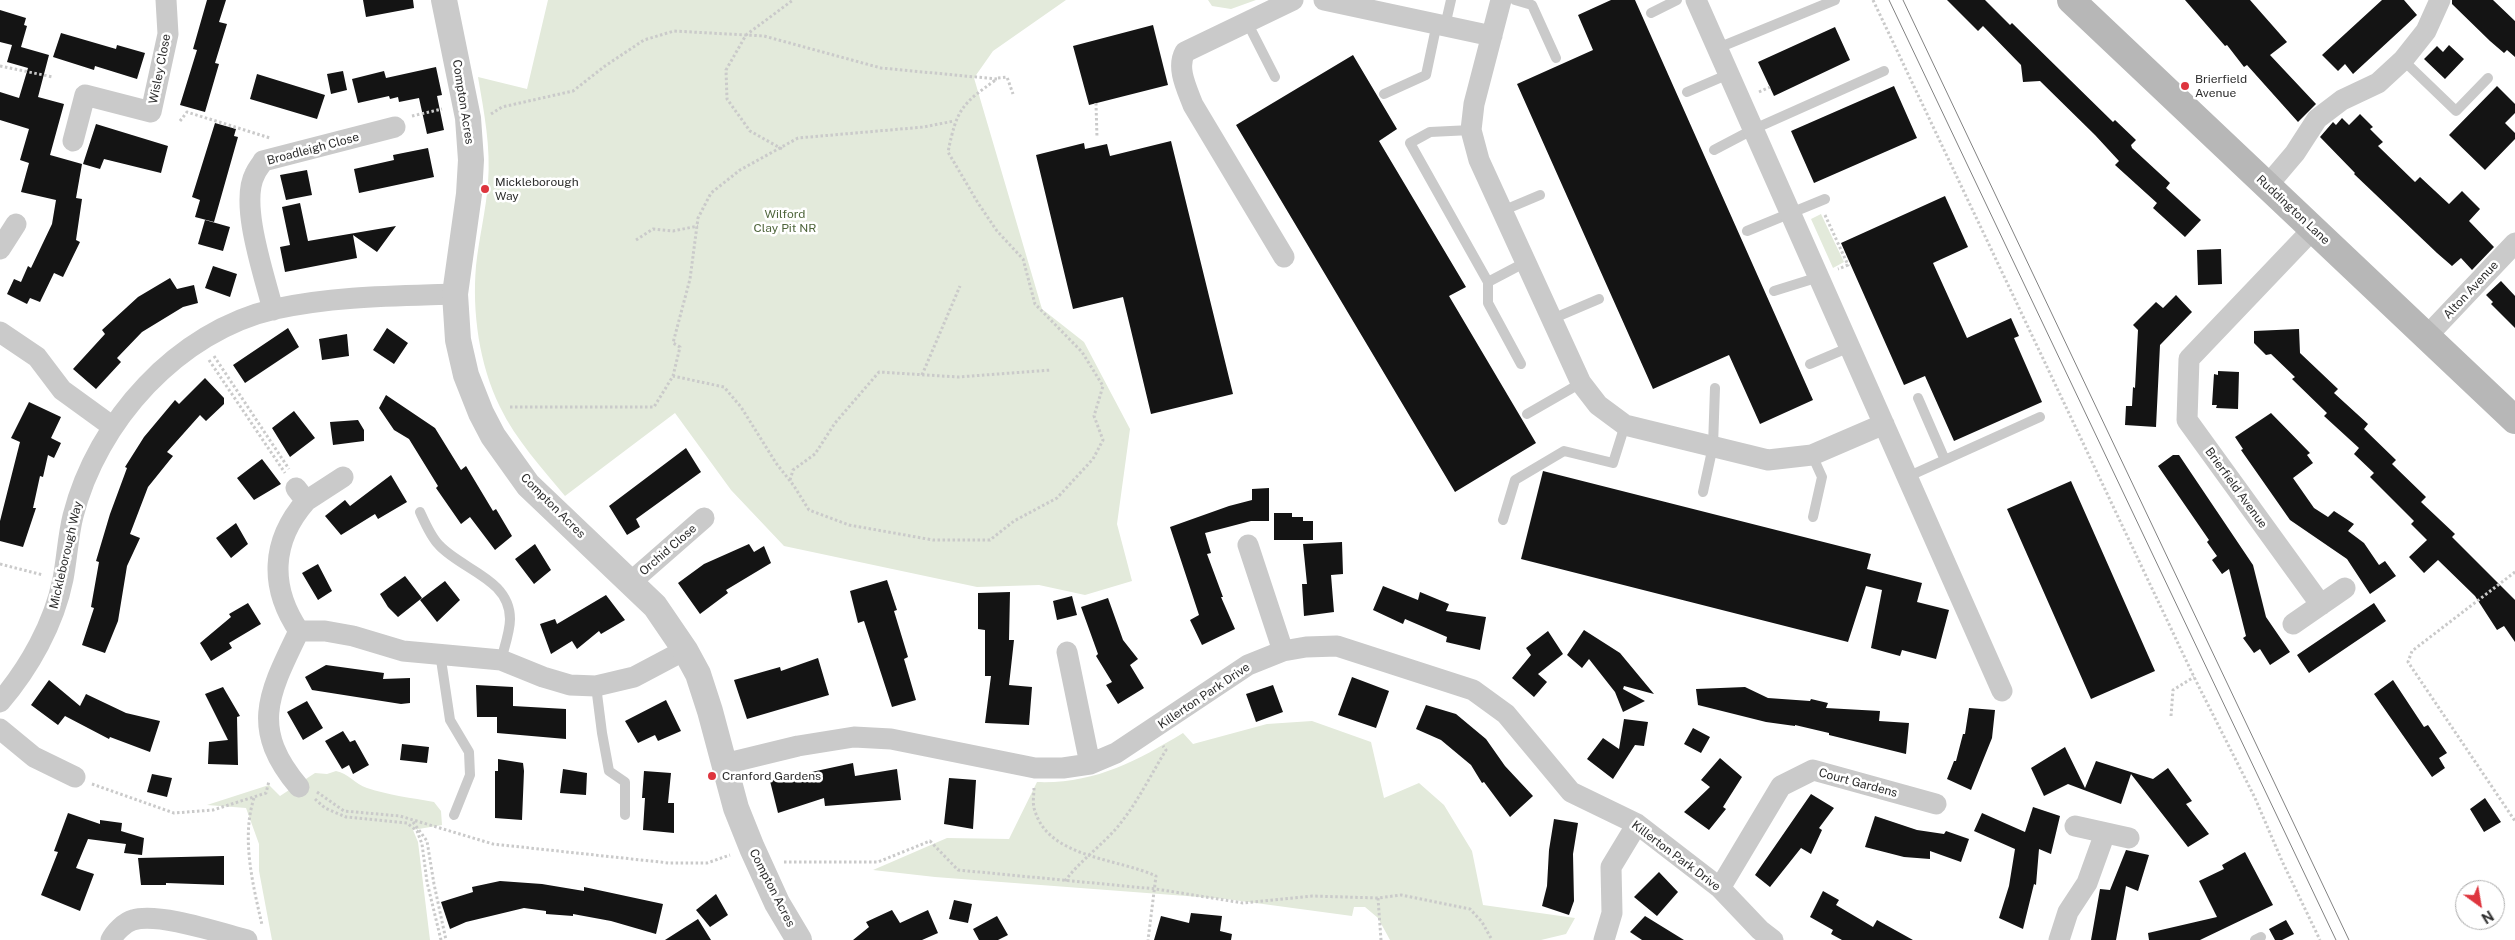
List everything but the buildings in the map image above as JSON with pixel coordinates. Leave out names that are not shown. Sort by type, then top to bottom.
[{"type":"main road","name":"Ruddington Lane","points":[[2071,0],[2515,420]]},
{"type":"street","name":"Wisley Close","points":[[73,141],[85,95],[151,112],[168,34],[166,0]]},
{"type":"street","name":"Compton Acres","points":[[444,0],[466,111],[471,160],[469,194],[455,294],[458,340],[466,375],[481,413],[494,436],[528,485],[632,581],[655,606],[685,650],[698,674],[736,808],[756,860],[795,939]]},
{"type":"street","points":[[1284,257],[1193,105],[1185,82],[1181,60],[1185,52],[1293,0]]},
{"type":"street","points":[[1324,0],[1366,4],[1492,36]]},
{"type":"street","points":[[1501,0],[1474,104],[1471,130],[1479,160],[1502,211],[1581,382],[1598,405],[1625,424],[1768,460],[1812,455],[1884,424]]},
{"type":"street","points":[[1696,0],[2002,691]]},
{"type":"street","points":[[2267,186],[2295,153],[2317,120],[2342,100],[2378,83],[2404,60],[2426,31],[2440,0]]},
{"type":"street","name":"Broadleigh Close","points":[[273,310],[251,218],[250,198],[254,175],[263,161],[395,127]]},
{"type":"street","points":[[1,247],[16,224]]},
{"type":"street","name":"Brierfield Avenue","points":[[2313,229],[2189,359],[2187,420],[2321,605]]},
{"type":"street","name":"Alton Avenue","points":[[2427,336],[2515,243]]},
{"type":"street","name":"Mickleborough Way","points":[[0,702],[12,688],[51,621],[63,580],[73,516],[81,492],[101,448],[134,399],[161,372],[200,342],[224,327],[273,310],[327,300],[455,294]]},
{"type":"street","points":[[0,332],[37,357],[62,390],[114,427]]},
{"type":"street","points":[[299,631],[285,606],[277,576],[281,547],[301,494],[343,477]]},
{"type":"street","name":"Orchid Close","points":[[632,581],[704,518]]},
{"type":"street","points":[[1248,545],[1283,652]]},
{"type":"street","points":[[2294,624],[2345,588]]},
{"type":"street","points":[[299,631],[325,631],[354,636],[402,651],[500,660],[543,677],[570,685],[596,686],[634,677],[685,650]]},
{"type":"street","points":[[299,631],[270,698],[269,738],[276,773],[306,787]]},
{"type":"street","name":"Killerton Park Drive","points":[[724,764],[798,746],[854,737],[891,739],[1034,768],[1062,768],[1090,764],[1116,753],[1153,730],[1248,665],[1283,652],[1306,647],[1337,646],[1473,690],[1506,714],[1571,792],[1637,824],[1720,888],[1760,930],[1773,940]]},
{"type":"street","points":[[1067,652],[1090,764]]},
{"type":"street","points":[[0,729],[34,758],[75,777]]},
{"type":"street","name":"Court Gardens","points":[[1720,888],[1782,786],[1813,770],[1936,804]]},
{"type":"street","points":[[1604,940],[1612,913],[1611,867],[1637,824]]},
{"type":"street","points":[[2075,826],[2129,838]]},
{"type":"street","points":[[2059,940],[2068,912],[2087,883],[2105,833]]},
{"type":"street","points":[[111,940],[114,934],[133,920],[162,919],[255,935]]},
{"type":"lane","points":[[1384,94],[1426,76],[1441,24],[1451,0]]},
{"type":"lane","points":[[1515,0],[1532,5],[1556,58]]},
{"type":"lane","points":[[1651,13],[1677,0]]},
{"type":"lane","points":[[1718,48],[1835,0]]},
{"type":"lane","points":[[1247,22],[1274,77]]},
{"type":"lane","points":[[2404,60],[2456,111],[2488,78]]},
{"type":"lane","points":[[1714,150],[1754,129],[1884,71]]},
{"type":"lane","points":[[1687,92],[1729,74]]},
{"type":"lane","points":[[1471,130],[1430,132],[1410,143],[1488,282],[1488,303],[1520,364]]},
{"type":"lane","points":[[1502,211],[1540,195]]},
{"type":"lane","points":[[1747,231],[1822,200]]},
{"type":"lane","points":[[1488,282],[1526,262]]},
{"type":"lane","points":[[1774,291],[1819,277]]},
{"type":"lane","points":[[1552,319],[1599,299]]},
{"type":"lane","points":[[1810,364],[1850,347]]},
{"type":"lane","points":[[1527,414],[1581,382]]},
{"type":"lane","points":[[1703,492],[1713,446],[1715,388]]},
{"type":"lane","points":[[1918,398],[1944,460]]},
{"type":"lane","points":[[1907,477],[2040,417]]},
{"type":"lane","points":[[1503,520],[1514,480],[1564,451],[1613,463],[1625,424]]},
{"type":"lane","points":[[1812,455],[1822,477],[1813,517]]},
{"type":"lane","points":[[420,512],[437,544],[454,559],[494,584],[507,601],[510,620],[500,660]]},
{"type":"lane","points":[[440,653],[450,720],[468,752],[469,760],[470,775],[454,815]]},
{"type":"lane","points":[[596,686],[609,771],[626,782],[625,815]]},
{"type":"path","points":[[782,149],[750,131],[727,99],[726,70],[746,35],[793,0]]},
{"type":"path","points":[[1873,0],[2194,677],[2233,752],[2320,940]]},
{"type":"path","points":[[395,127],[406,117],[466,111],[485,117],[502,107],[573,91],[605,66],[644,40],[674,31],[764,36],[881,68],[997,78],[1007,77],[1013,94]]},
{"type":"path","points":[[0,66],[52,77]]},
{"type":"path","points":[[673,376],[724,387],[741,407],[776,464],[790,480],[809,510],[849,525],[934,540],[990,540],[1014,521],[1057,498],[1093,458],[1103,440],[1094,416],[1103,386],[1082,352],[1035,304],[1023,259],[997,230],[978,203],[948,152],[954,121],[966,101],[997,78]]},
{"type":"path","points":[[1096,103],[1097,138]]},
{"type":"path","points":[[180,121],[186,112],[270,138]]},
{"type":"path","points":[[510,407],[654,407],[673,376],[680,347],[673,343],[690,279],[698,218],[710,193],[740,170],[782,149],[798,138],[924,127],[954,121]]},
{"type":"path","points":[[1819,277],[1848,265],[1822,200]]},
{"type":"path","points":[[636,240],[653,229],[673,231],[698,226]]},
{"type":"path","points":[[922,375],[960,286]]},
{"type":"path","points":[[200,342],[301,494]]},
{"type":"path","points":[[200,342],[295,479],[301,494]]},
{"type":"path","points":[[790,480],[793,470],[814,454],[835,423],[879,372],[958,377],[1050,370]]},
{"type":"path","points":[[0,564],[63,580]]},
{"type":"path","points":[[2515,572],[2412,651],[2408,662],[2515,821]]},
{"type":"path","points":[[2171,716],[2173,690],[2194,677]]},
{"type":"path","points":[[1065,882],[1074,868],[1091,855],[1123,820],[1166,750],[1153,730]]},
{"type":"path","points":[[1034,768],[1034,809],[1041,827],[1066,848],[1139,868],[1156,876],[1156,889],[1148,940]]},
{"type":"path","points":[[75,777],[102,789],[174,812],[213,810],[254,798],[266,793],[276,773]]},
{"type":"path","points":[[306,787],[344,811],[400,816],[413,822],[493,844],[669,863],[756,860],[778,862],[878,862],[930,841],[958,870],[1065,882],[1156,889],[1243,903],[1312,896],[1378,898],[1402,895],[1470,909],[1482,922],[1492,940]]},
{"type":"path","points":[[306,787],[325,808],[346,817],[407,823],[417,831],[422,844],[427,882],[441,940]]},
{"type":"path","points":[[254,798],[249,813],[249,844],[255,935]]},
{"type":"path","points":[[413,822],[427,841],[446,940]]},
{"type":"path","points":[[1378,898],[1381,940]]},
{"type":"green space","name":"Wilford Clay Pit NR","points":[[548,0],[1066,0],[993,51],[974,78],[1042,309],[1084,342],[1130,429],[1117,524],[1132,581],[1085,595],[1039,585],[977,587],[784,546],[731,490],[675,413],[565,496],[522,442],[500,407],[482,356],[475,301],[476,266],[489,170],[486,130],[478,77],[527,89]]},
{"type":"green space","points":[[1208,0],[1256,0],[1231,9],[1212,6]]},
{"type":"green space","points":[[1821,214],[1844,262],[1833,268],[1811,219]]},
{"type":"green space","points":[[1312,721],[1371,742],[1384,798],[1419,783],[1444,805],[1472,851],[1483,905],[1575,918],[1566,934],[1541,940],[1390,940],[1378,918],[1365,907],[1354,907],[1352,916],[1226,899],[935,877],[873,870],[947,838],[1009,839],[1037,782],[1058,782],[1096,775],[1131,762],[1183,733],[1193,744],[1267,724]]},
{"type":"green space","points":[[336,771],[367,788],[434,802],[441,811],[442,825],[413,830],[418,842],[430,940],[272,940],[259,871],[259,844],[246,808],[207,805],[269,785],[280,796],[315,773],[327,774]]},
{"type":"tram line","points":[[1889,0],[2336,940]]},
{"type":"tram line","points":[[1903,0],[2349,940]]},
{"type":"place","name":"Brierfield Avenue","points":[[2185,86]]},
{"type":"place","name":"Mickleborough Way","points":[[485,189]]},
{"type":"place","name":"Cranford Gardens","points":[[712,776]]}]
